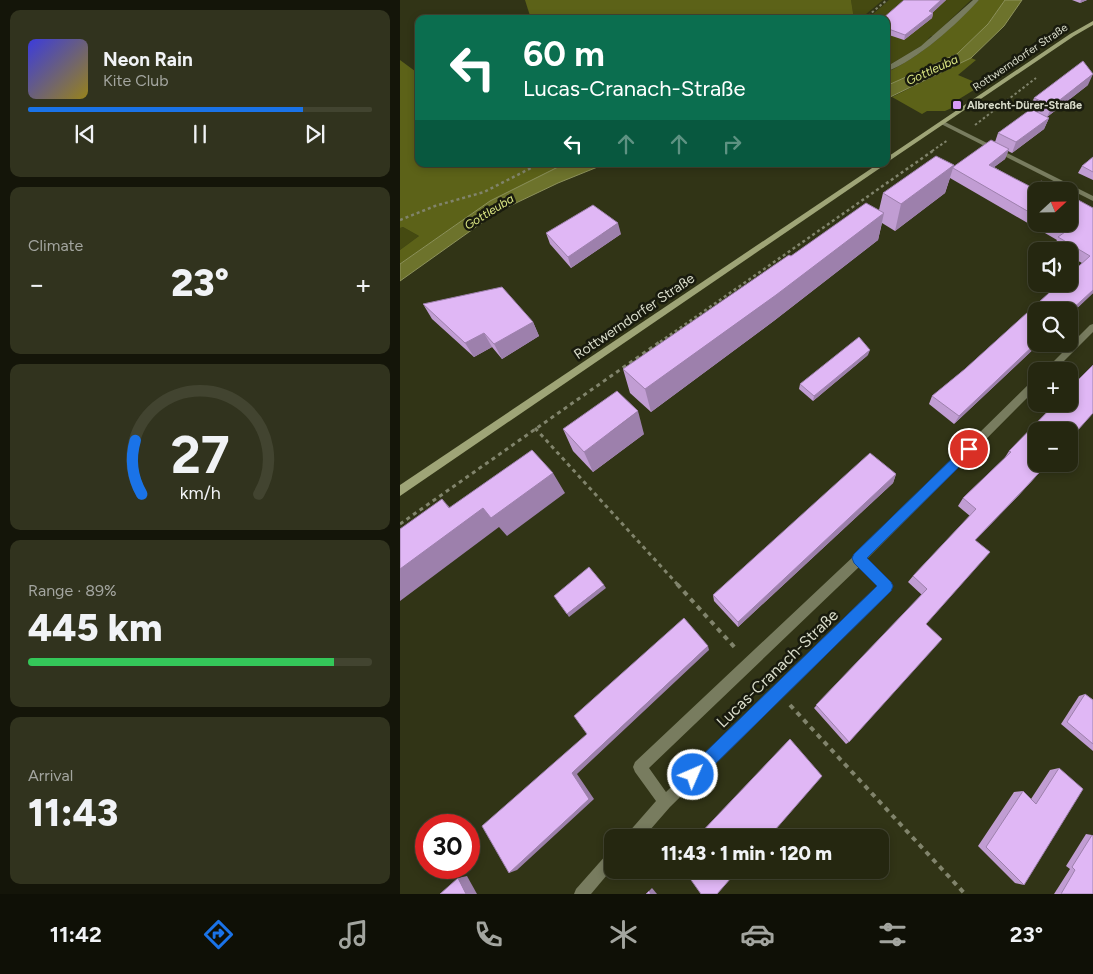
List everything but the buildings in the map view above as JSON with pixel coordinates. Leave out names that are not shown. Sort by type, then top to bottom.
[{"type":"main road","name":"Rottwerndorfer Straße","points":[[890,158],[1093,23]]},
{"type":"main road","name":"Rottwerndorfer Straße","points":[[400,491],[878,167]]},
{"type":"street","points":[[890,68],[909,59],[935,39],[976,0]]},
{"type":"street","points":[[943,123],[1093,199]]},
{"type":"street","points":[[1057,362],[1093,327]]},
{"type":"street","name":"Lucas-Cranach-Straße","points":[[665,802],[640,767],[858,558],[1028,391]]},
{"type":"street","name":"Lucas-Cranach-Straße","points":[[641,829],[665,802],[886,586],[858,558]]},
{"type":"street","points":[[581,894],[604,869]]},
{"type":"path","points":[[870,15],[887,0]]},
{"type":"path","points":[[400,524],[953,137],[963,133],[1039,76]]},
{"type":"path","points":[[400,220],[435,206],[484,192],[533,167]]},
{"type":"path","points":[[536,428],[749,663]]},
{"type":"path","points":[[778,692],[965,894]]},
{"type":"shaded area","points":[[525,0],[851,0],[853,15],[530,15]]},
{"type":"shaded area","points":[[851,0],[883,0],[866,15],[853,15]]},
{"type":"shaded area","points":[[889,0],[971,0],[928,39],[931,40],[890,65],[890,15],[872,15]]},
{"type":"shaded area","points":[[979,0],[1005,0],[988,24],[957,54],[890,84],[890,71],[925,49],[957,22]]},
{"type":"shaded area","points":[[971,58],[976,60],[958,75],[982,85],[951,104],[954,107],[945,111],[927,111],[922,114],[892,97]]},
{"type":"shaded area","points":[[400,60],[415,71],[415,167],[558,167],[490,201],[400,264],[400,250],[419,236],[403,227],[400,228]]},
{"type":"shaded area","points":[[403,227],[419,236],[400,250],[400,228]]},
{"type":"water","name":"Gottleuba","points":[[1005,0],[1022,0],[1004,26],[971,58],[890,97],[890,84],[957,54],[988,24]]},
{"type":"water","name":"Gottleuba","points":[[558,167],[598,167],[558,183],[497,212],[400,281],[400,264],[490,201]]},
{"type":"place","name":"Albrecht-Dürer-Straße","points":[[957,105]]},
{"type":"route","points":[[693,775],[886,586],[858,558],[969,449]]}]
